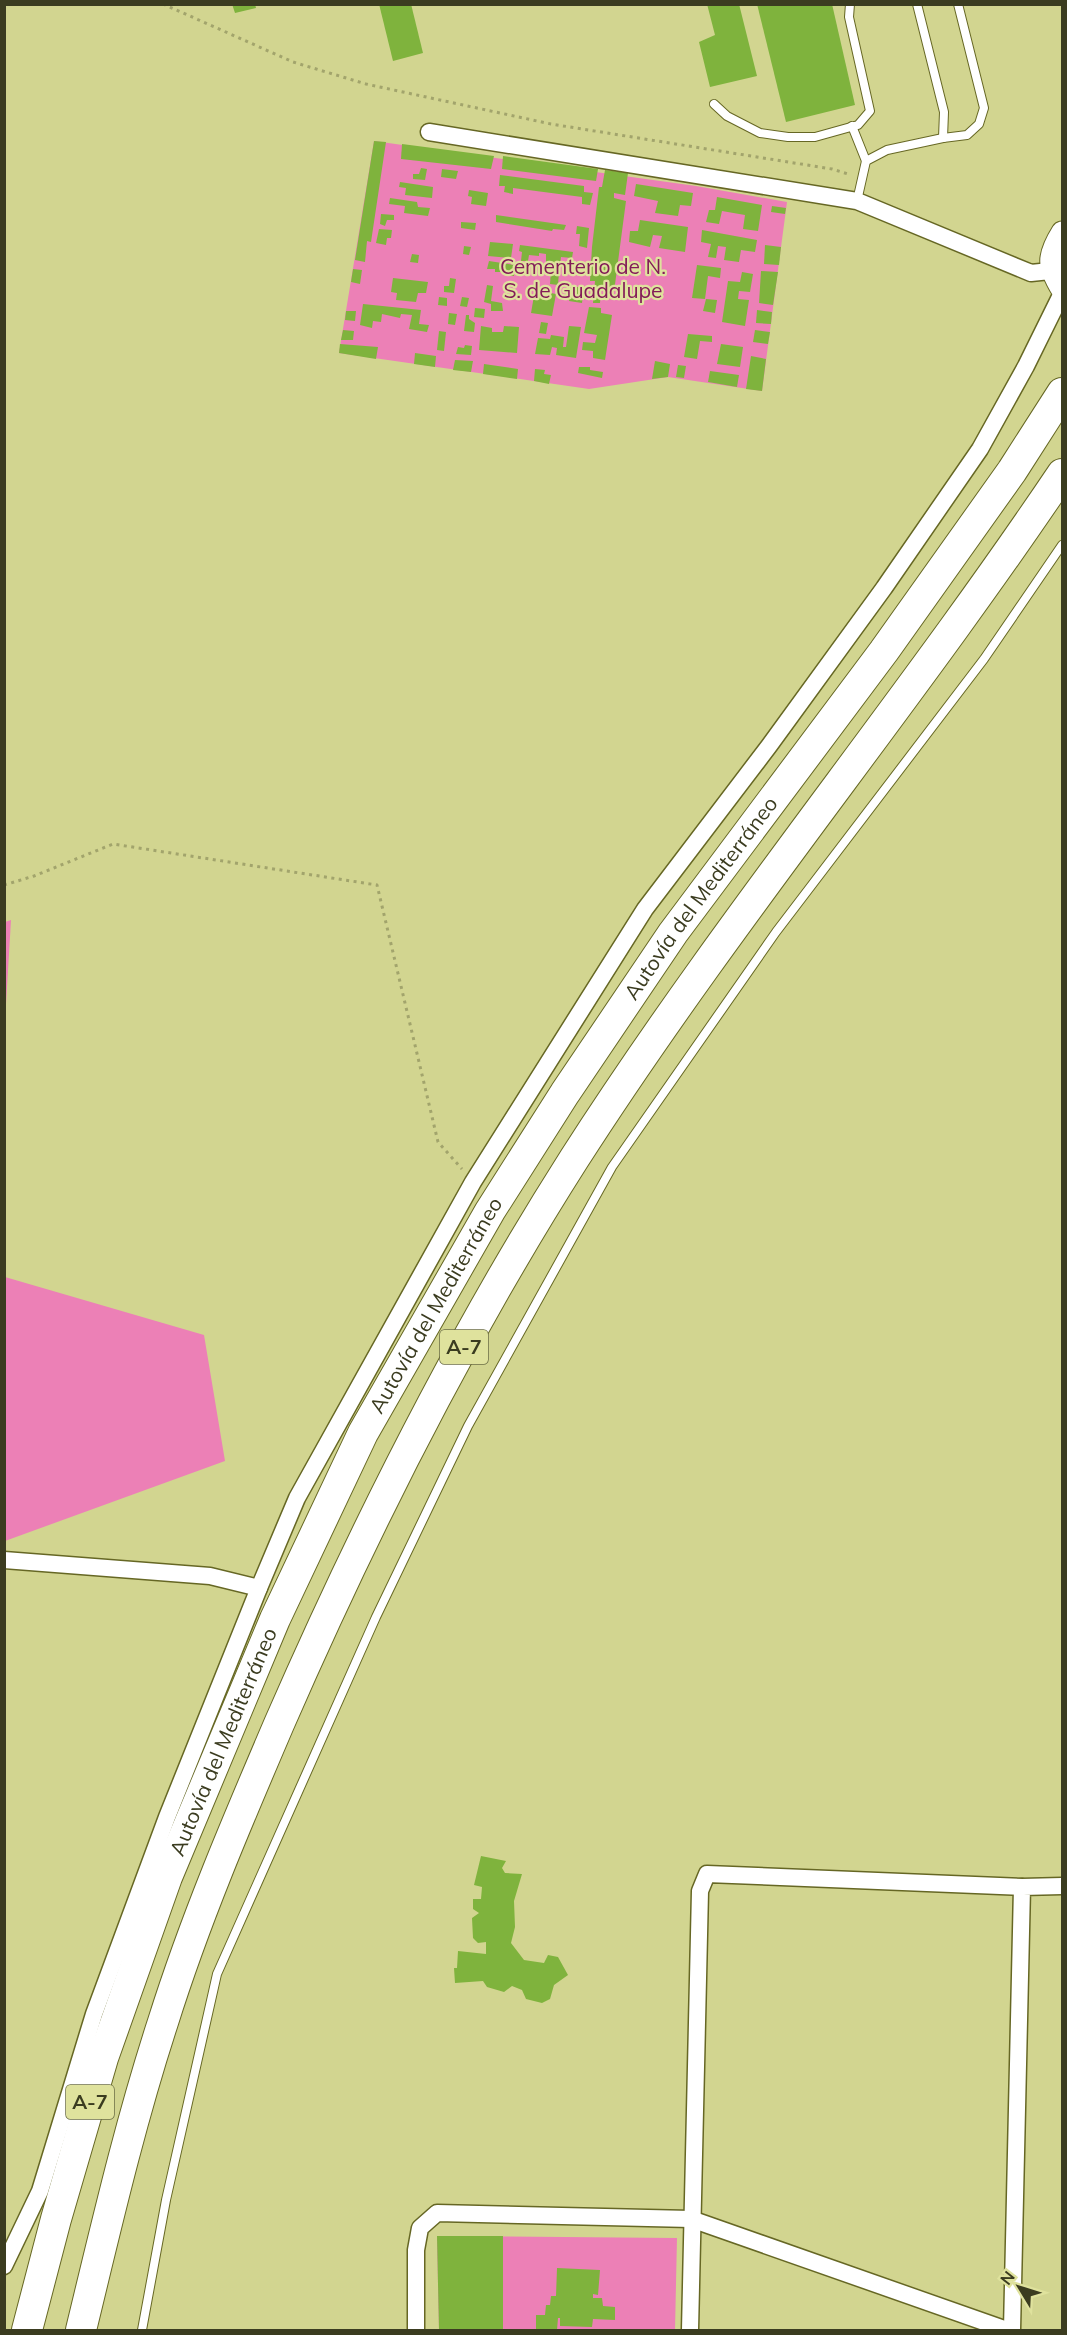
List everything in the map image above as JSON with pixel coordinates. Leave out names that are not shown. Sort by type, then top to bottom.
[{"type":"highway","name":"Autovía del Mediterráneo","points":[[27,2331],[56,2218],[103,2058],[167,1877],[275,1619],[363,1433],[490,1210],[622,1008],[680,924],[938,576],[1012,471],[1062,393]]},
{"type":"highway","name":"Autovía del Mediterráneo","points":[[81,2331],[134,2119],[162,2022],[202,1909],[331,1605],[399,1466],[524,1240],[584,1144],[726,936],[1008,555],[1062,474]]},
{"type":"street","points":[[429,132],[856,201],[1031,273],[1050,271]]},
{"type":"street","points":[[4,2266],[40,2191],[94,2014],[167,1817],[258,1588],[297,1498],[473,1182],[645,909],[769,746],[884,588],[980,449],[1026,366],[1062,291],[1050,271],[1054,246],[1062,232]]},
{"type":"street","points":[[4,1560],[210,1576],[258,1588]]},
{"type":"street","points":[[690,2331],[700,1891],[707,1874],[1022,1887],[1062,1886]]},
{"type":"street","points":[[1012,2331],[1022,1887]]},
{"type":"street","points":[[416,2331],[416,2250],[420,2228],[437,2213],[691,2219],[1007,2331]]},
{"type":"lane","points":[[714,104],[727,116],[760,133],[788,137],[815,137],[858,125],[870,111],[849,17],[850,4]]},
{"type":"lane","points":[[917,4],[944,112],[943,138]]},
{"type":"lane","points":[[866,161],[887,150],[967,135],[979,124],[984,108],[958,4]]},
{"type":"lane","points":[[852,126],[866,161],[856,201]]},
{"type":"lane","points":[[142,2331],[166,2200],[217,1974],[376,1617],[468,1426],[612,1167],[776,932],[984,659],[1062,545]]},
{"type":"path","points":[[163,4],[293,62],[366,84],[551,124],[832,170],[862,178]]},
{"type":"path","points":[[4,885],[34,876],[113,844],[377,885],[438,1142],[473,1182]]},
{"type":"green space","name":"Cementerio de N. S. de Guadalupe","points":[[374,141],[696,186],[787,202],[762,391],[668,377],[589,389],[339,353]]},
{"type":"green space","points":[[11,920],[5,1021],[5,922]]},
{"type":"green space","points":[[5,1277],[204,1335],[225,1461],[5,1541]]},
{"type":"green space","points":[[437,2236],[677,2238],[675,2330],[439,2330]]},
{"type":"building","points":[[232,4],[255,4],[256,8],[235,13]]},
{"type":"building","points":[[379,4],[411,4],[423,53],[393,61]]},
{"type":"building","points":[[707,4],[739,4],[757,76],[710,87],[699,42],[715,35]]},
{"type":"building","points":[[757,4],[832,4],[855,105],[786,122]]},
{"type":"building","points":[[374,141],[386,142],[371,242],[367,241],[365,262],[355,260]]},
{"type":"building","points":[[402,144],[494,156],[491,169],[401,159]]},
{"type":"building","points":[[503,156],[598,169],[596,181],[502,169]]},
{"type":"building","points":[[421,168],[427,169],[425,180],[413,179],[413,174],[419,174]]},
{"type":"building","points":[[442,169],[458,171],[456,179],[441,177]]},
{"type":"building","points":[[605,170],[628,173],[625,195],[614,193],[614,198],[626,201],[614,292],[601,289],[600,303],[593,303],[595,281],[590,281],[592,247],[599,187],[602,187]]},
{"type":"building","points":[[500,175],[584,186],[584,192],[593,193],[590,205],[582,204],[582,197],[513,188],[513,194],[504,192],[505,186],[499,186]]},
{"type":"building","points":[[400,182],[433,187],[432,198],[405,195],[406,188],[399,187]]},
{"type":"building","points":[[636,184],[693,193],[691,206],[680,205],[678,216],[655,213],[658,201],[634,196]]},
{"type":"building","points":[[469,190],[488,193],[486,206],[471,204],[472,197],[468,196]]},
{"type":"building","points":[[717,197],[762,205],[758,231],[743,229],[745,215],[722,211],[719,224],[706,222],[709,210],[715,210]]},
{"type":"building","points":[[390,198],[417,202],[418,207],[430,208],[428,216],[404,213],[405,206],[389,204]]},
{"type":"building","points":[[772,206],[786,208],[785,214],[771,212]]},
{"type":"building","points":[[381,214],[394,215],[394,220],[387,220],[385,226],[380,224]]},
{"type":"building","points":[[496,215],[566,225],[564,230],[553,229],[552,231],[496,222]]},
{"type":"building","points":[[640,220],[688,227],[685,252],[659,248],[662,236],[653,235],[650,247],[629,242],[630,231],[638,231]]},
{"type":"building","points":[[461,222],[476,223],[475,230],[461,228]]},
{"type":"building","points":[[577,226],[589,228],[587,248],[579,246],[580,234],[576,234]]},
{"type":"building","points":[[379,229],[392,230],[391,238],[387,238],[386,245],[376,243]]},
{"type":"building","points":[[702,230],[757,240],[755,252],[741,250],[739,262],[724,260],[726,247],[718,246],[716,258],[708,257],[711,244],[701,242]]},
{"type":"building","points":[[490,242],[513,244],[511,258],[488,256]]},
{"type":"building","points":[[520,245],[573,252],[572,258],[561,257],[560,265],[546,263],[546,254],[539,253],[539,256],[529,255],[528,261],[521,261]]},
{"type":"building","points":[[765,245],[781,247],[779,265],[764,264]]},
{"type":"building","points":[[464,246],[471,247],[469,255],[463,254]]},
{"type":"building","points":[[412,254],[419,255],[418,263],[410,262]]},
{"type":"building","points":[[489,261],[515,265],[514,276],[507,276],[507,272],[487,269]]},
{"type":"building","points":[[697,265],[721,268],[720,278],[708,276],[705,299],[692,298]]},
{"type":"building","points":[[353,269],[362,270],[360,284],[351,282]]},
{"type":"building","points":[[551,271],[559,272],[558,285],[550,284]]},
{"type":"building","points":[[761,271],[778,272],[773,305],[759,303]]},
{"type":"building","points":[[742,272],[753,274],[750,292],[739,291],[738,299],[749,300],[745,326],[722,322],[728,281],[740,282]]},
{"type":"building","points":[[393,278],[428,282],[426,293],[418,293],[416,302],[396,300],[397,293],[391,292]]},
{"type":"building","points":[[450,278],[456,279],[454,293],[444,292],[444,286],[449,286]]},
{"type":"building","points":[[487,285],[493,286],[491,301],[502,303],[503,311],[491,311],[491,304],[484,302]]},
{"type":"building","points":[[571,286],[584,288],[582,303],[569,301]]},
{"type":"building","points":[[535,290],[556,294],[552,316],[531,313]]},
{"type":"building","points":[[439,297],[447,298],[447,306],[438,305]]},
{"type":"building","points":[[462,297],[469,298],[467,307],[460,306]]},
{"type":"building","points":[[706,299],[717,300],[715,313],[703,311]]},
{"type":"building","points":[[363,304],[421,310],[419,324],[429,325],[427,332],[409,329],[412,315],[401,314],[400,318],[382,314],[381,322],[373,321],[372,328],[360,325]]},
{"type":"building","points":[[589,307],[601,308],[601,313],[612,315],[605,360],[593,358],[593,351],[582,350],[583,342],[595,343],[597,335],[584,333]]},
{"type":"building","points":[[475,308],[485,309],[484,318],[474,317]]},
{"type":"building","points":[[757,310],[772,312],[771,324],[756,323]]},
{"type":"building","points":[[346,311],[356,311],[355,321],[345,320]]},
{"type":"building","points":[[449,313],[457,314],[455,325],[448,324]]},
{"type":"building","points":[[466,315],[469,315],[469,319],[475,323],[474,332],[464,331]]},
{"type":"building","points":[[541,322],[548,323],[546,334],[539,333]]},
{"type":"building","points":[[481,326],[492,328],[492,332],[503,332],[504,326],[519,327],[517,353],[479,350]]},
{"type":"building","points":[[569,326],[581,327],[576,358],[556,355],[557,348],[552,347],[550,355],[535,354],[538,338],[550,339],[551,335],[564,337],[563,347],[566,347]]},
{"type":"building","points":[[343,330],[354,331],[353,340],[341,340]]},
{"type":"building","points":[[755,330],[770,332],[768,344],[753,342]]},
{"type":"building","points":[[439,331],[446,332],[444,351],[437,350]]},
{"type":"building","points":[[688,334],[712,336],[712,342],[700,341],[697,359],[684,357]]},
{"type":"building","points":[[340,344],[378,347],[376,359],[339,353]]},
{"type":"building","points":[[721,344],[743,347],[740,367],[717,364]]},
{"type":"building","points":[[465,345],[472,346],[471,355],[456,354],[458,347],[464,348]]},
{"type":"building","points":[[415,353],[436,356],[435,367],[414,364]]},
{"type":"building","points":[[751,356],[766,359],[762,391],[746,389]]},
{"type":"building","points":[[455,360],[473,361],[471,372],[453,370]]},
{"type":"building","points":[[655,361],[670,364],[668,377],[652,379]]},
{"type":"building","points":[[484,364],[518,369],[517,379],[483,374]]},
{"type":"building","points":[[678,365],[686,366],[684,378],[676,377]]},
{"type":"building","points":[[579,367],[590,367],[590,370],[603,372],[602,378],[578,373]]},
{"type":"building","points":[[535,369],[545,370],[544,374],[551,375],[549,384],[534,381]]},
{"type":"building","points":[[710,371],[739,375],[737,387],[708,382]]},
{"type":"building","points":[[481,1856],[506,1861],[502,1868],[505,1873],[522,1874],[514,1901],[515,1927],[511,1943],[524,1960],[544,1963],[548,1955],[558,1957],[568,1975],[554,1985],[550,1999],[542,2003],[526,1999],[522,1990],[512,1986],[504,1992],[487,1987],[483,1981],[455,1983],[454,1968],[457,1968],[458,1951],[486,1954],[486,1942],[478,1943],[473,1938],[472,1918],[479,1913],[473,1909],[473,1899],[481,1899],[482,1887],[474,1885]]},
{"type":"building","points":[[437,2236],[503,2236],[503,2330],[439,2330]]},
{"type":"building","points":[[557,2268],[600,2270],[598,2295],[593,2294],[593,2298],[602,2298],[603,2306],[615,2307],[615,2320],[593,2319],[592,2327],[560,2326],[560,2318],[558,2318],[557,2330],[536,2330],[536,2315],[545,2315],[546,2305],[550,2305],[551,2296],[556,2296]]}]
